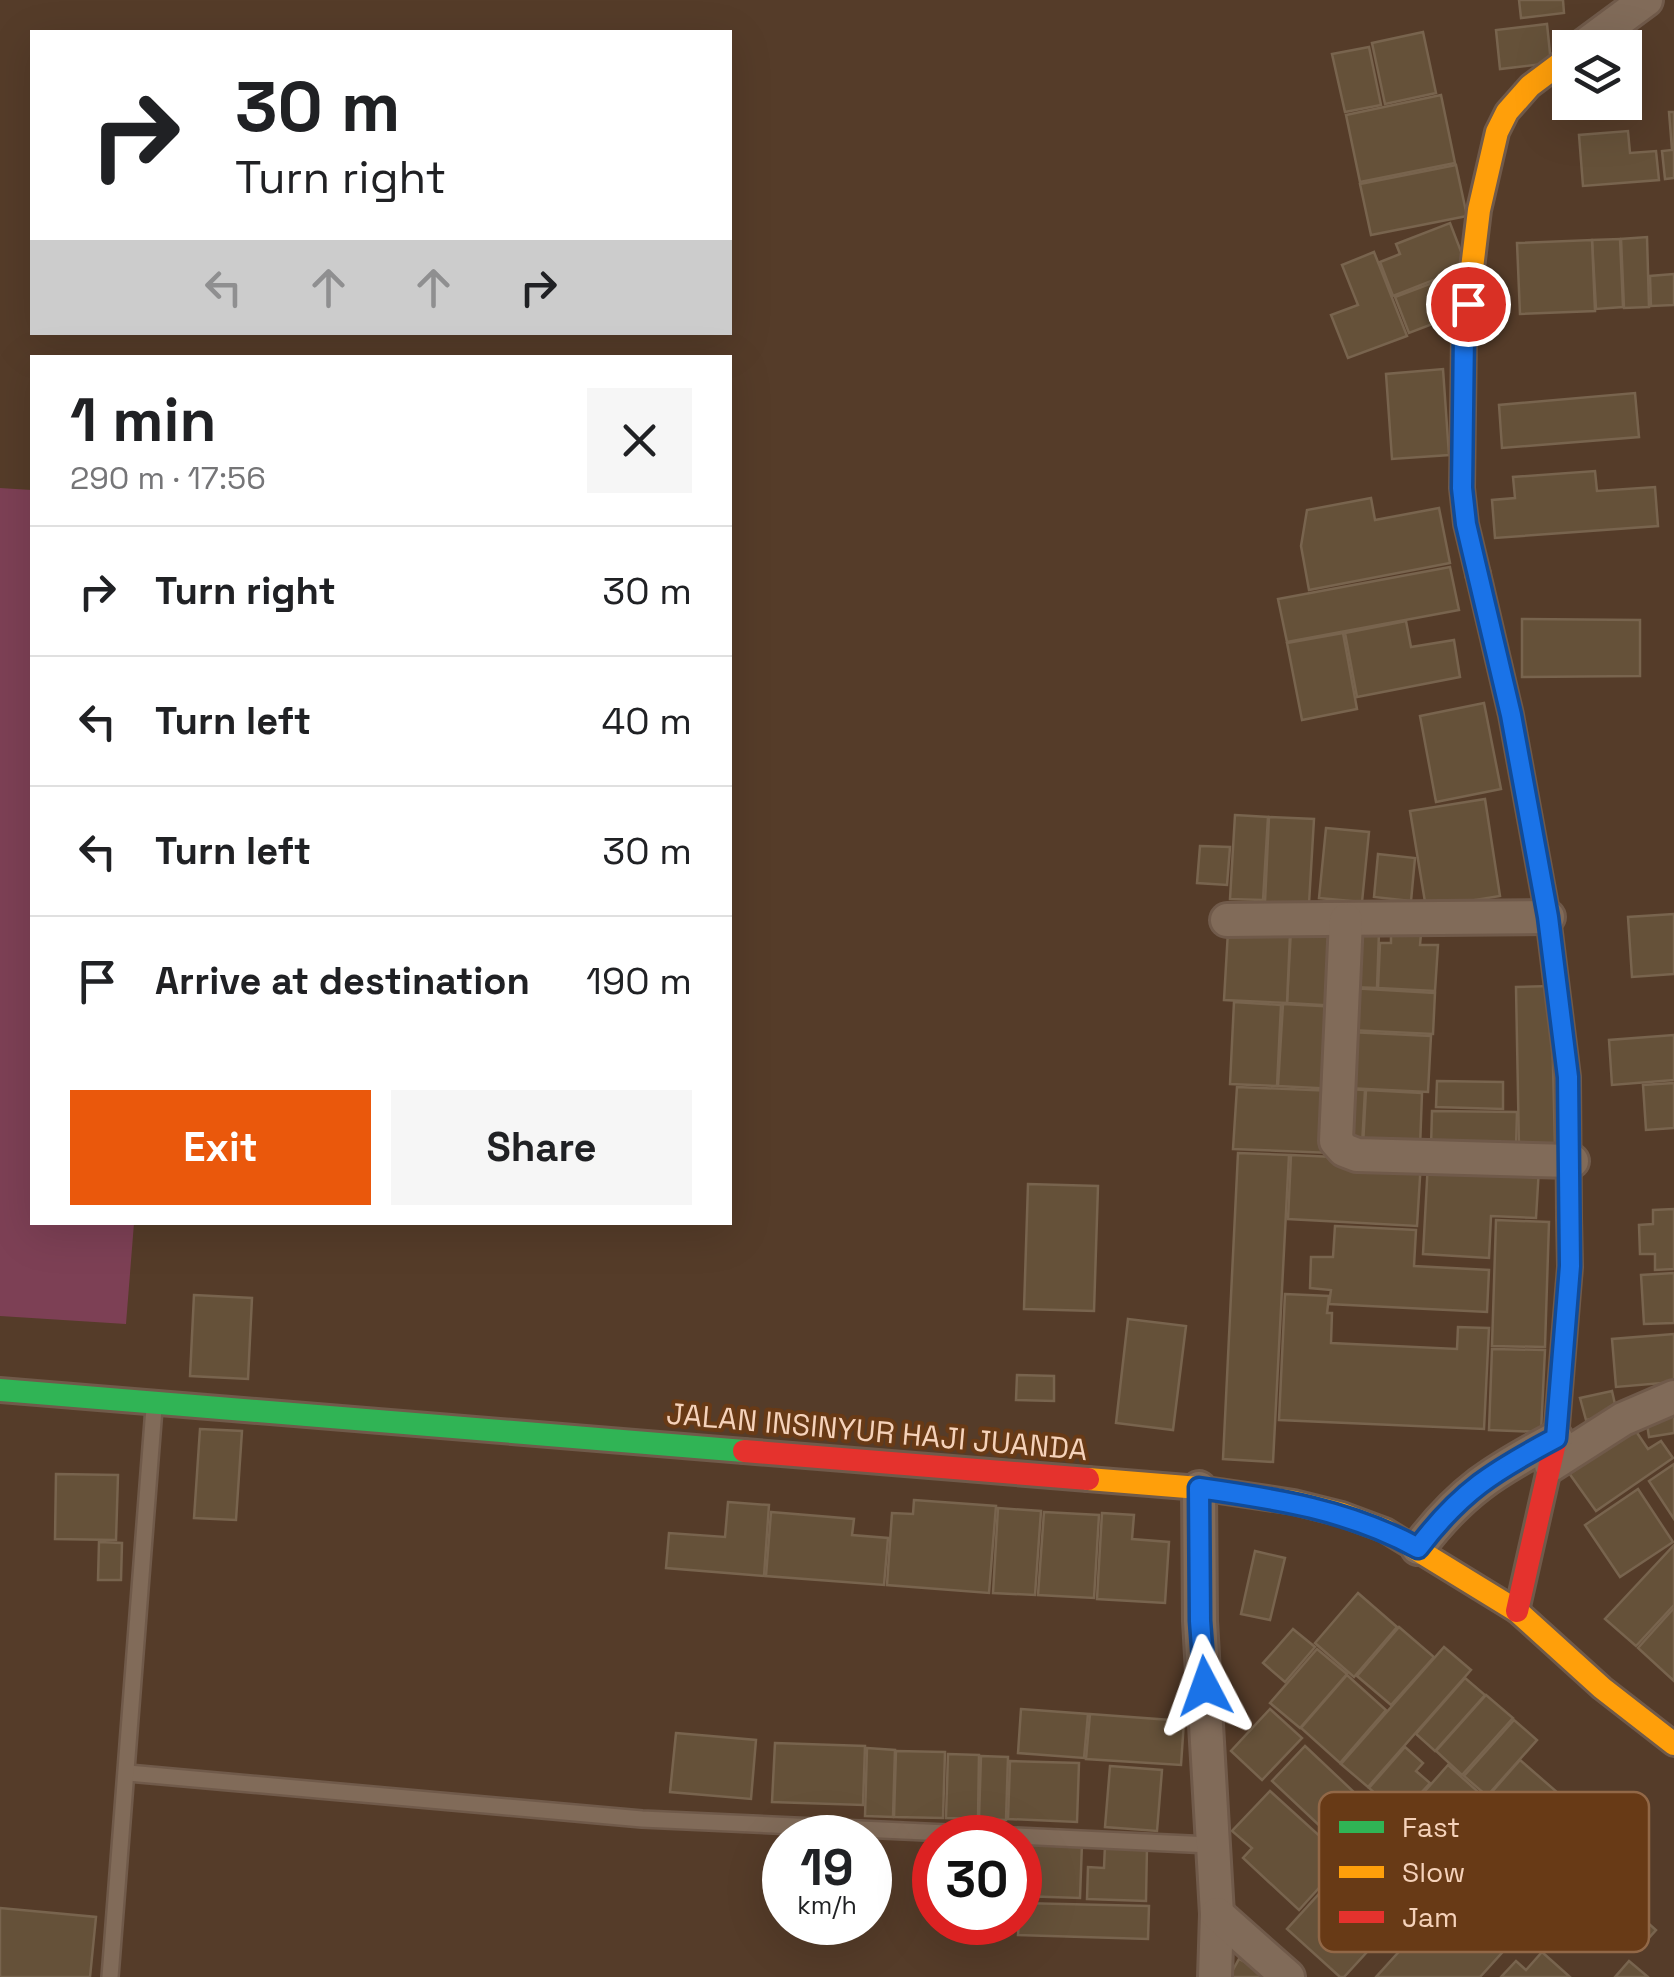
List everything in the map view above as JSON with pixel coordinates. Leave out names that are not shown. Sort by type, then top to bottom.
[{"type":"main road","points":[[1516,1611],[1553,1452],[1570,1266],[1572,1161],[1568,1077],[1548,917],[1511,715],[1466,524],[1462,488],[1464,334],[1479,210],[1496,132],[1530,86],[1552,70]]},
{"type":"main road","name":"JALAN INSINYUR HAJI JUANDA","points":[[0,1390],[1199,1488],[1294,1502],[1342,1514],[1418,1548],[1516,1611],[1602,1688],[1674,1744]]},
{"type":"street","points":[[1605,30],[1646,0]]},
{"type":"street","points":[[1227,920],[1548,917]]},
{"type":"street","points":[[1346,920],[1336,1142],[1356,1155],[1572,1161]]},
{"type":"street","points":[[1418,1548],[1463,1495],[1496,1470],[1553,1452],[1674,1398]]},
{"type":"street","points":[[1199,1488],[1200,1621],[1217,1914],[1215,1977]]},
{"type":"street","points":[[1217,1914],[1288,1977]]},
{"type":"lane","points":[[110,1977],[154,1403]]},
{"type":"lane","points":[[128,1774],[642,1819],[1212,1845]]},
{"type":"shaded area","points":[[0,488],[30,490],[30,1225],[134,1225],[126,1324],[0,1316]]},
{"type":"building","points":[[1519,0],[1563,0],[1564,13],[1521,18]]},
{"type":"building","points":[[1547,24],[1551,63],[1500,69],[1496,30]]},
{"type":"building","points":[[1423,32],[1436,93],[1385,104],[1372,43]]},
{"type":"building","points":[[1369,47],[1381,105],[1345,112],[1332,54]]},
{"type":"building","points":[[1441,95],[1455,163],[1360,182],[1346,115]]},
{"type":"building","points":[[1669,112],[1674,112],[1674,178],[1665,179],[1662,151],[1672,150]]},
{"type":"building","points":[[1628,131],[1630,153],[1656,151],[1659,180],[1583,186],[1579,135]]},
{"type":"building","points":[[1456,165],[1467,216],[1371,235],[1360,184]]},
{"type":"building","points":[[1450,223],[1467,267],[1393,296],[1380,262],[1400,254],[1396,244]]},
{"type":"building","points":[[1647,237],[1649,307],[1624,308],[1621,239]]},
{"type":"building","points":[[1620,239],[1623,307],[1596,309],[1592,240]]},
{"type":"building","points":[[1592,240],[1595,311],[1520,314],[1517,243]]},
{"type":"building","points":[[1374,252],[1407,336],[1348,358],[1331,315],[1358,305],[1342,265]]},
{"type":"building","points":[[1674,274],[1674,305],[1651,306],[1650,276]]},
{"type":"building","points":[[1451,276],[1464,312],[1409,333],[1395,297]]},
{"type":"building","points":[[1443,369],[1449,455],[1392,459],[1386,374]]},
{"type":"building","points":[[1635,393],[1639,437],[1502,448],[1499,405]]},
{"type":"building","points":[[1595,471],[1597,491],[1655,487],[1658,526],[1495,538],[1492,500],[1515,498],[1513,477]]},
{"type":"building","points":[[1371,498],[1375,520],[1439,508],[1450,563],[1309,590],[1301,546],[1307,510]]},
{"type":"building","points":[[1450,567],[1459,610],[1287,642],[1278,599]]},
{"type":"building","points":[[1522,619],[1640,620],[1640,676],[1522,677]]},
{"type":"building","points":[[1406,621],[1411,647],[1454,640],[1460,677],[1357,697],[1345,633]]},
{"type":"building","points":[[1343,633],[1357,709],[1302,720],[1287,643]]},
{"type":"building","points":[[1484,703],[1501,789],[1436,802],[1420,716]]},
{"type":"building","points":[[1485,799],[1500,896],[1426,908],[1410,811]]},
{"type":"building","points":[[1235,815],[1268,817],[1263,900],[1230,899]]},
{"type":"building","points":[[1269,817],[1314,819],[1309,904],[1265,902]]},
{"type":"building","points":[[1326,828],[1369,832],[1362,902],[1319,898]]},
{"type":"building","points":[[1200,846],[1230,847],[1227,885],[1197,883]]},
{"type":"building","points":[[1378,854],[1415,858],[1411,901],[1374,897]]},
{"type":"building","points":[[1674,914],[1674,974],[1632,977],[1628,917]]},
{"type":"building","points":[[1291,929],[1343,932],[1339,1006],[1287,1003]]},
{"type":"building","points":[[1228,931],[1290,934],[1287,1003],[1224,1000]]},
{"type":"building","points":[[1353,931],[1379,932],[1377,988],[1351,987]]},
{"type":"building","points":[[1391,933],[1421,934],[1420,945],[1438,945],[1435,991],[1378,988],[1380,943],[1391,943]]},
{"type":"building","points":[[1551,986],[1555,1147],[1519,1148],[1516,987]]},
{"type":"building","points":[[1350,988],[1435,993],[1433,1034],[1349,1030]]},
{"type":"building","points":[[1234,1002],[1281,1005],[1277,1086],[1230,1084]]},
{"type":"building","points":[[1283,1004],[1339,1007],[1335,1089],[1278,1086]]},
{"type":"building","points":[[1349,1032],[1431,1036],[1428,1092],[1346,1088]]},
{"type":"building","points":[[1674,1035],[1674,1080],[1612,1085],[1609,1040]]},
{"type":"building","points":[[1437,1081],[1503,1082],[1503,1109],[1436,1107]]},
{"type":"building","points":[[1674,1083],[1674,1128],[1646,1130],[1643,1085]]},
{"type":"building","points":[[1237,1087],[1335,1091],[1332,1153],[1233,1149]]},
{"type":"building","points":[[1346,1089],[1365,1090],[1362,1146],[1344,1145]]},
{"type":"building","points":[[1366,1090],[1422,1093],[1420,1148],[1363,1146]]},
{"type":"building","points":[[1432,1111],[1517,1112],[1516,1147],[1431,1146]]},
{"type":"building","points":[[1238,1153],[1289,1155],[1273,1462],[1223,1459]]},
{"type":"building","points":[[1291,1155],[1421,1161],[1417,1226],[1288,1219]]},
{"type":"building","points":[[1428,1162],[1539,1168],[1536,1218],[1491,1216],[1489,1258],[1423,1254]]},
{"type":"building","points":[[1028,1184],[1098,1186],[1094,1311],[1024,1309]]},
{"type":"building","points":[[1674,1209],[1674,1269],[1655,1270],[1655,1254],[1640,1254],[1639,1225],[1653,1224],[1653,1210]]},
{"type":"building","points":[[1496,1220],[1549,1222],[1545,1347],[1492,1346]]},
{"type":"building","points":[[1335,1226],[1416,1230],[1414,1266],[1489,1270],[1487,1312],[1329,1304],[1331,1290],[1310,1288],[1311,1257],[1333,1257]]},
{"type":"building","points":[[1674,1273],[1674,1323],[1644,1324],[1641,1275]]},
{"type":"building","points":[[1285,1294],[1329,1296],[1331,1343],[1457,1349],[1458,1327],[1489,1328],[1484,1429],[1279,1420]]},
{"type":"building","points":[[194,1295],[252,1298],[248,1379],[190,1376]]},
{"type":"building","points":[[1128,1319],[1186,1326],[1173,1430],[1116,1423]]},
{"type":"building","points":[[1674,1334],[1674,1382],[1616,1387],[1612,1339]]},
{"type":"building","points":[[1492,1349],[1545,1350],[1541,1432],[1489,1430]]},
{"type":"building","points":[[1017,1375],[1054,1376],[1054,1401],[1016,1400]]},
{"type":"building","points":[[1612,1391],[1617,1413],[1586,1420],[1580,1398]]},
{"type":"building","points":[[1674,1406],[1674,1433],[1649,1437],[1645,1411]]},
{"type":"building","points":[[1629,1421],[1648,1449],[1661,1441],[1673,1458],[1596,1511],[1564,1466]]},
{"type":"building","points":[[200,1429],[242,1431],[236,1520],[194,1518]]},
{"type":"building","points":[[1674,1464],[1674,1519],[1649,1481]]},
{"type":"building","points":[[56,1474],[118,1475],[116,1540],[55,1539]]},
{"type":"building","points":[[1638,1489],[1673,1542],[1620,1577],[1585,1525]]},
{"type":"building","points":[[914,1500],[996,1506],[989,1593],[887,1585],[892,1513],[913,1514]]},
{"type":"building","points":[[728,1502],[769,1505],[764,1576],[666,1568],[669,1533],[725,1537]]},
{"type":"building","points":[[998,1508],[1041,1511],[1035,1595],[993,1593]]},
{"type":"building","points":[[771,1512],[854,1519],[852,1535],[888,1538],[884,1585],[766,1576]]},
{"type":"building","points":[[1044,1512],[1099,1515],[1094,1598],[1038,1595]]},
{"type":"building","points":[[1102,1513],[1134,1515],[1132,1539],[1169,1542],[1165,1603],[1097,1599]]},
{"type":"building","points":[[99,1542],[122,1543],[121,1580],[98,1580]]},
{"type":"building","points":[[1674,1545],[1674,1605],[1636,1646],[1605,1619]]},
{"type":"building","points":[[1255,1551],[1285,1558],[1270,1620],[1241,1614]]},
{"type":"building","points":[[1358,1593],[1397,1627],[1354,1677],[1315,1643]]},
{"type":"building","points":[[1674,1608],[1674,1681],[1638,1648]]},
{"type":"building","points":[[1399,1627],[1434,1657],[1391,1705],[1357,1676]]},
{"type":"building","points":[[1293,1629],[1315,1647],[1285,1682],[1263,1663]]},
{"type":"building","points":[[1444,1647],[1471,1670],[1368,1787],[1341,1764]]},
{"type":"building","points":[[1317,1649],[1347,1674],[1300,1728],[1270,1703]]},
{"type":"building","points":[[1347,1675],[1386,1710],[1340,1763],[1301,1728]]},
{"type":"building","points":[[1465,1678],[1485,1695],[1435,1751],[1416,1734]]},
{"type":"building","points":[[1486,1695],[1513,1718],[1462,1775],[1436,1751]]},
{"type":"building","points":[[1021,1709],[1088,1714],[1084,1758],[1018,1753]]},
{"type":"building","points":[[1270,1709],[1302,1738],[1262,1780],[1231,1751]]},
{"type":"building","points":[[1090,1714],[1184,1721],[1181,1765],[1086,1759]]},
{"type":"building","points":[[1514,1720],[1537,1740],[1491,1792],[1482,1792],[1464,1776]]},
{"type":"building","points":[[676,1733],[756,1740],[751,1799],[670,1792]]},
{"type":"building","points":[[775,1743],[865,1746],[863,1805],[772,1802]]},
{"type":"building","points":[[1305,1746],[1354,1792],[1319,1792],[1319,1825],[1272,1781]]},
{"type":"building","points":[[1405,1747],[1423,1763],[1416,1771],[1430,1783],[1422,1792],[1373,1792],[1369,1788]]},
{"type":"building","points":[[867,1748],[895,1750],[893,1817],[865,1815]]},
{"type":"building","points":[[896,1751],[945,1752],[943,1815],[894,1817]]},
{"type":"building","points":[[948,1754],[979,1755],[978,1815],[946,1815]]},
{"type":"building","points":[[981,1756],[1008,1757],[1006,1815],[979,1815]]},
{"type":"building","points":[[1520,1760],[1557,1792],[1492,1792]]},
{"type":"building","points":[[1010,1761],[1079,1763],[1077,1822],[1042,1820],[1042,1815],[1008,1815]]},
{"type":"building","points":[[1448,1765],[1478,1792],[1424,1792]]},
{"type":"building","points":[[1110,1766],[1162,1770],[1157,1831],[1105,1827]]},
{"type":"building","points":[[1270,1791],[1319,1835],[1319,1888],[1299,1910],[1243,1858],[1252,1848],[1232,1831]]},
{"type":"building","points":[[1042,1841],[1082,1843],[1080,1898],[1042,1897]]},
{"type":"building","points":[[1105,1845],[1147,1846],[1146,1901],[1087,1899],[1088,1867],[1104,1868]]},
{"type":"building","points":[[1319,1894],[1319,1952],[1367,1952],[1340,1977],[1287,1929]]},
{"type":"building","points":[[1042,1904],[1149,1906],[1148,1939],[1042,1936]]},
{"type":"building","points":[[0,1908],[96,1917],[90,1977],[0,1977]]},
{"type":"building","points":[[1399,1952],[1503,1952],[1480,1977],[1376,1977]]},
{"type":"building","points":[[1542,1952],[1570,1977],[1501,1977],[1516,1961],[1526,1970]]},
{"type":"building","points":[[1239,1959],[1272,1977],[1229,1977]]},
{"type":"building","points":[[1629,1961],[1648,1977],[1615,1977]]},
{"type":"traffic: fast","points":[[1478,574],[1511,715],[1548,917],[1568,1077],[1569,1217]]},
{"type":"traffic: fast","points":[[0,1390],[744,1451]]},
{"type":"traffic: slow","points":[[1478,574],[1462,488],[1464,335],[1479,210],[1497,132],[1507,112],[1530,86],[1552,70]]},
{"type":"traffic: slow","points":[[1088,1479],[1199,1488],[1294,1502],[1385,1530],[1517,1611],[1602,1688],[1674,1744]]},
{"type":"traffic: jam","points":[[1517,1611],[1556,1438],[1570,1267],[1569,1217]]},
{"type":"traffic: jam","points":[[744,1451],[1088,1479]]},
{"type":"route","points":[[1205,1686],[1200,1621],[1199,1488],[1294,1502],[1342,1514],[1418,1548],[1463,1495],[1496,1470],[1556,1438],[1570,1266],[1572,1161],[1568,1077],[1548,917],[1511,715],[1466,524],[1462,488],[1464,334],[1468,304]]}]
